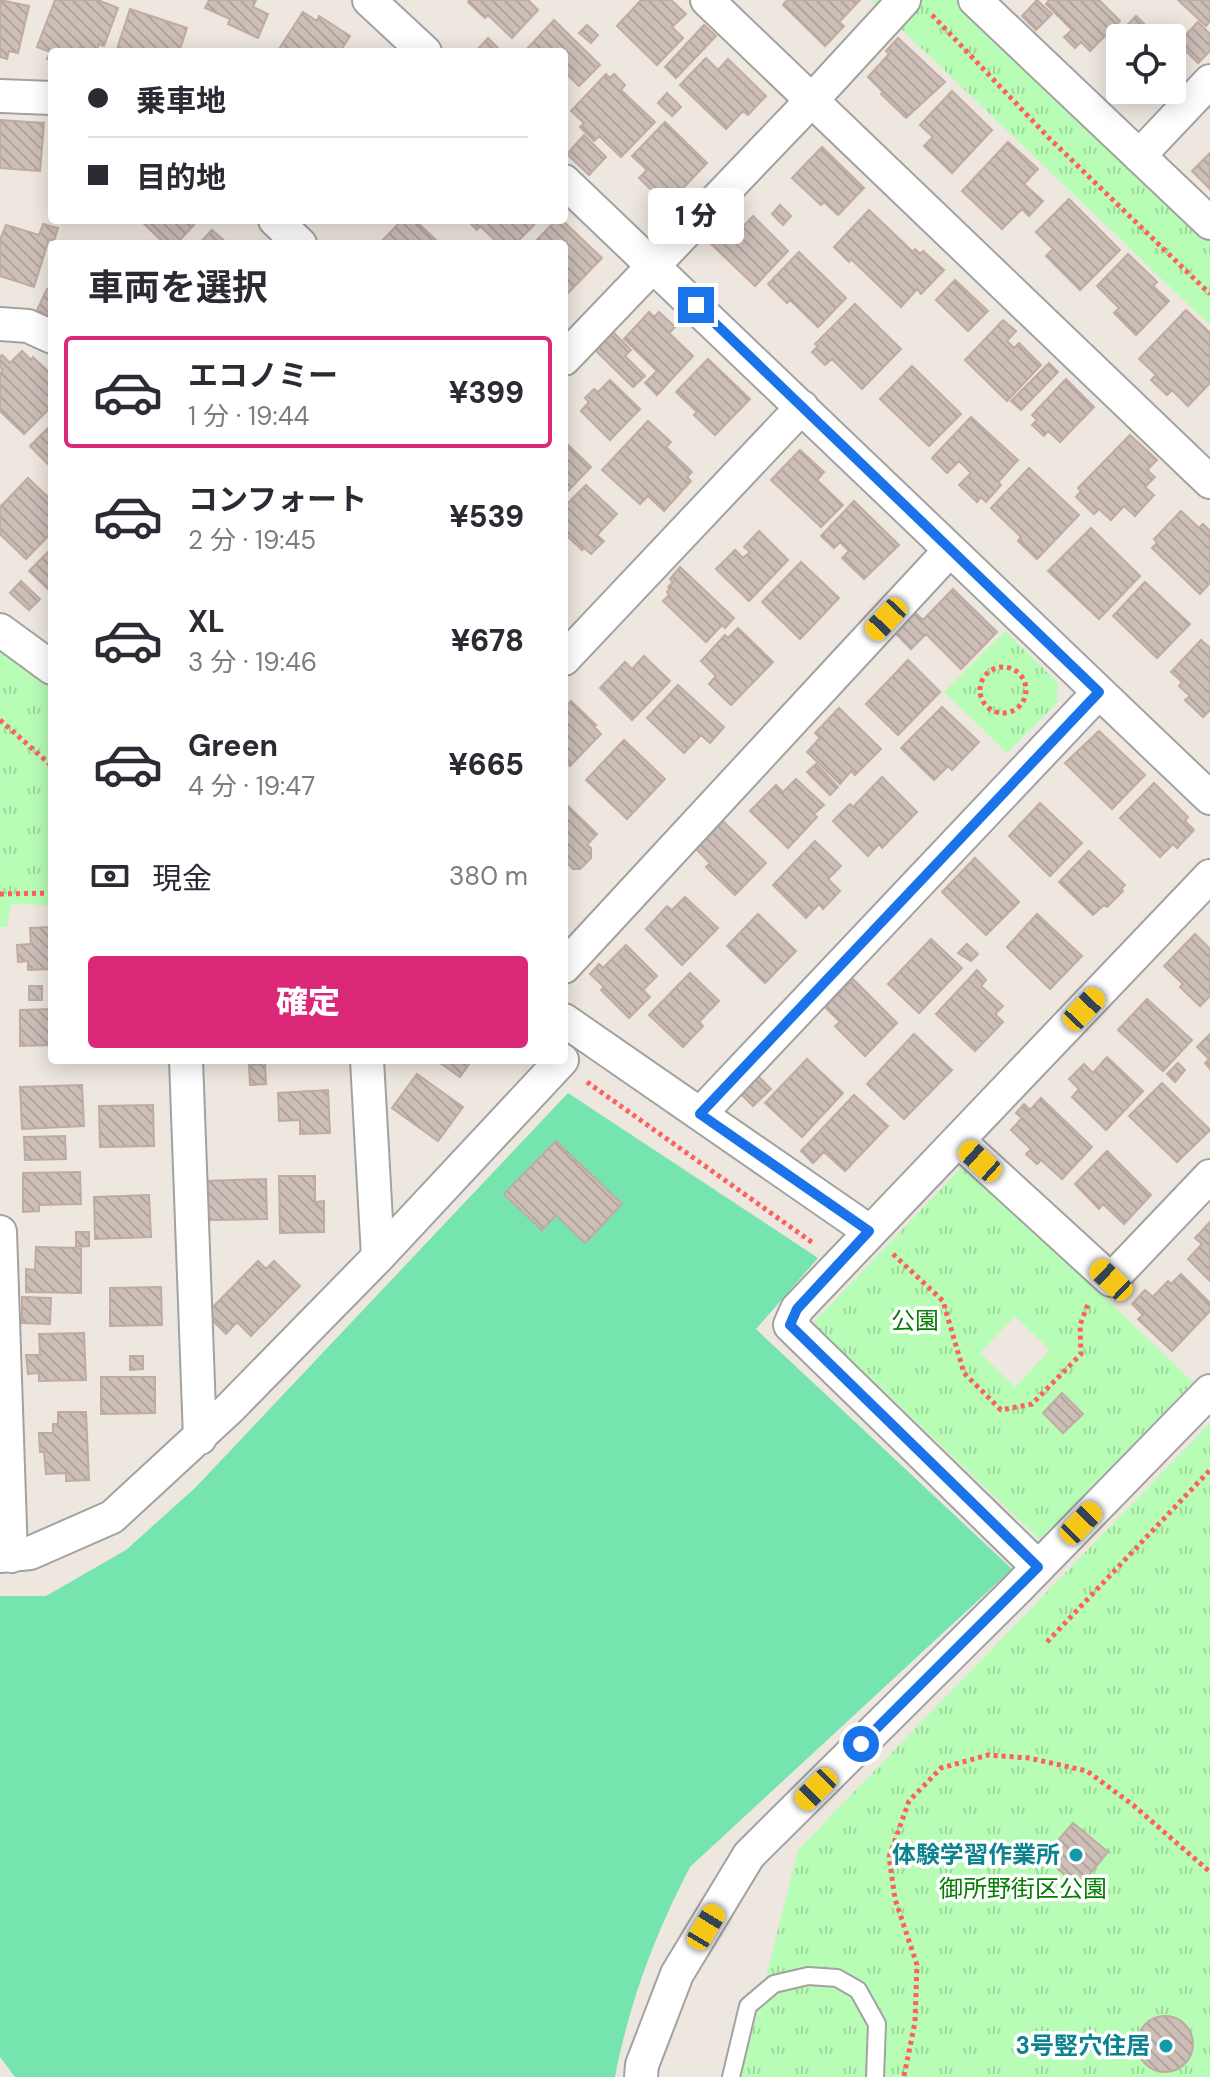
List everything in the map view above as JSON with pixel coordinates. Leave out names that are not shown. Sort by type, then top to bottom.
[{"type":"street","points":[[369,0],[421,48]]},
{"type":"street","points":[[707,0],[1210,482]]},
{"type":"street","points":[[975,0],[1210,223]]},
{"type":"street","points":[[568,355],[812,100],[916,6]]},
{"type":"street","points":[[1139,156],[1210,81]]},
{"type":"street","points":[[0,96],[48,98]]},
{"type":"street","points":[[568,185],[1210,798]]},
{"type":"street","points":[[279,224],[296,240]]},
{"type":"street","points":[[0,324],[28,326],[48,335]]},
{"type":"street","points":[[568,655],[802,407]]},
{"type":"street","points":[[568,963],[950,550]]},
{"type":"street","points":[[0,630],[48,665]]},
{"type":"street","points":[[700,1114],[1099,692]]},
{"type":"street","points":[[1038,1567],[790,1325],[797,1309],[869,1231],[959,1141],[1210,876]]},
{"type":"street","points":[[568,1048],[700,1114],[869,1231]]},
{"type":"street","points":[[186,1064],[200,1438]]},
{"type":"street","points":[[367,1064],[378,1257]]},
{"type":"street","points":[[0,1232],[5,1556],[30,1553],[112,1517],[200,1438],[378,1257],[552,1064]]},
{"type":"street","points":[[959,1141],[1111,1280],[1210,1176]]},
{"type":"street","points":[[641,2077],[642,2065],[677,1974],[749,1855],[1210,1391]]},
{"type":"lane","points":[[731,2077],[748,2006],[774,1984],[808,1976],[837,1978],[858,1990],[877,2024],[875,2077]]},
{"type":"path","points":[[916,6],[1210,294]]},
{"type":"path","points":[[1003,666],[1018,672],[1023,678],[1026,692],[1015,709],[1001,713],[983,701],[981,685],[988,672],[1003,666]]},
{"type":"path","points":[[0,720],[48,762]]},
{"type":"path","points":[[0,894],[48,893]]},
{"type":"path","points":[[568,1048],[840,1263]]},
{"type":"path","points":[[869,1231],[943,1301],[964,1373],[1001,1410],[1032,1404],[1081,1354],[1080,1325],[1089,1301],[1111,1280]]},
{"type":"path","points":[[1047,1642],[1210,1470]]},
{"type":"path","points":[[904,2077],[915,2022],[917,1965],[895,1899],[889,1857],[909,1801],[941,1768],[988,1755],[1029,1758],[1087,1771],[1133,1805],[1210,1872]]},
{"type":"green space","points":[[871,0],[962,0],[1210,236],[1210,325]]},
{"type":"green space","points":[[1005,631],[1058,683],[1057,703],[1007,753],[944,692]]},
{"type":"green space","points":[[0,651],[48,683],[48,905],[11,904],[7,927],[0,927]]},
{"type":"green space","points":[[568,1093],[818,1258],[756,1329],[1012,1569],[690,1867],[645,1969],[615,2077],[15,2077],[0,2057],[0,1596],[46,1596],[126,1550],[195,1488]]},
{"type":"green space","name":"公園","points":[[965,1164],[1193,1382],[1041,1541],[813,1323]],"holes":[[[1015,1316],[1050,1350],[1015,1387],[980,1353]]]},
{"type":"green space","name":"御所野街区公園","points":[[1210,1423],[1210,2077],[741,2077],[798,1850]]},
{"type":"building","points":[[0,0],[29,6],[18,53],[9,51],[7,59],[0,57]]},
{"type":"building","points":[[55,0],[98,0],[118,8],[104,46],[48,48],[48,51],[37,47]]},
{"type":"building","points":[[209,0],[256,0],[253,7],[268,14],[258,38],[228,24],[230,19],[205,8]]},
{"type":"building","points":[[469,0],[528,0],[538,10],[512,38],[488,15],[485,18]]},
{"type":"building","points":[[641,0],[671,0],[686,14],[672,27],[683,38],[657,65],[617,26]]},
{"type":"building","points":[[787,0],[860,0],[839,22],[844,26],[825,46],[783,5]]},
{"type":"building","points":[[1037,0],[1052,14],[1036,30],[1022,16]]},
{"type":"building","points":[[1049,0],[1099,0],[1120,21],[1106,24],[1106,35],[1090,51],[1081,42],[1075,48],[1064,37],[1072,30],[1046,4]]},
{"type":"building","points":[[1178,0],[1210,0],[1210,21],[1206,26]]},
{"type":"building","points":[[130,9],[187,28],[180,48],[117,48]]},
{"type":"building","points":[[303,12],[317,21],[319,16],[350,36],[342,48],[280,48]]},
{"type":"building","points":[[1136,16],[1144,24],[1128,24]]},
{"type":"building","points":[[554,20],[600,65],[579,86],[568,75],[568,48],[528,48]]},
{"type":"building","points":[[1198,22],[1210,34],[1210,51],[1198,63],[1186,51],[1186,35]]},
{"type":"building","points":[[587,25],[598,35],[591,43],[579,33]]},
{"type":"building","points":[[704,25],[716,36],[676,78],[665,67]]},
{"type":"building","points":[[488,38],[498,48],[479,48]]},
{"type":"building","points":[[898,38],[945,82],[906,118],[868,77],[889,54],[886,51]]},
{"type":"building","points":[[706,58],[718,70],[728,59],[766,96],[748,115],[743,111],[726,129],[680,85]]},
{"type":"building","points":[[606,74],[610,78],[614,74],[625,85],[621,90],[655,122],[621,157],[599,136],[594,141],[580,127],[584,123],[571,111]]},
{"type":"building","points":[[952,91],[992,130],[952,173],[924,146],[933,137],[920,125]]},
{"type":"building","points":[[667,93],[681,107],[672,116],[658,103]]},
{"type":"building","points":[[0,120],[44,123],[40,171],[0,168]]},
{"type":"building","points":[[665,122],[707,163],[667,205],[639,178],[647,170],[632,156]]},
{"type":"building","points":[[584,135],[606,157],[589,175],[568,153]]},
{"type":"building","points":[[1008,142],[1038,169],[1024,184],[1043,201],[1029,216],[1022,209],[1002,229],[962,191]]},
{"type":"building","points":[[822,147],[864,188],[838,215],[824,202],[821,205],[792,178]]},
{"type":"building","points":[[1210,153],[1210,189],[1192,171]]},
{"type":"building","points":[[1069,199],[1120,250],[1080,290],[1046,256],[1053,249],[1036,232]]},
{"type":"building","points":[[780,205],[791,216],[783,225],[772,214]]},
{"type":"building","points":[[869,210],[913,252],[915,249],[920,254],[923,251],[944,270],[921,294],[917,289],[901,307],[851,259],[849,262],[834,247]]},
{"type":"building","points":[[753,216],[788,251],[755,286],[708,241],[727,221],[738,232]]},
{"type":"building","points":[[43,224],[58,228],[54,240],[48,240],[34,287],[0,276],[0,240],[6,225],[39,235]]},
{"type":"building","points":[[144,224],[194,225],[180,240],[161,240]]},
{"type":"building","points":[[398,224],[419,224],[436,240],[383,240]]},
{"type":"building","points":[[471,224],[534,225],[519,240],[495,240],[480,226],[477,230]]},
{"type":"building","points":[[552,224],[566,224],[602,258],[568,293],[568,240],[537,240]]},
{"type":"building","points":[[212,230],[223,240],[203,240]]},
{"type":"building","points":[[799,252],[846,298],[818,327],[768,284]]},
{"type":"building","points":[[1128,254],[1157,282],[1153,286],[1169,301],[1136,335],[1114,313],[1119,308],[1097,286]]},
{"type":"building","points":[[955,280],[988,311],[968,331],[936,300]]},
{"type":"building","points":[[47,289],[48,289],[48,315],[37,310]]},
{"type":"building","points":[[855,304],[901,349],[862,389],[832,359],[825,365],[812,352],[818,346],[815,344]]},
{"type":"building","points":[[1186,310],[1210,333],[1210,383],[1188,406],[1172,390],[1167,395],[1151,380],[1156,375],[1139,359]]},
{"type":"building","points":[[649,312],[654,317],[659,312],[675,327],[669,333],[693,356],[657,395],[645,383],[657,371],[624,339]]},
{"type":"building","points":[[1003,320],[1016,331],[1007,341],[1014,348],[1019,343],[1041,365],[1007,401],[965,360]]},
{"type":"building","points":[[613,332],[631,350],[625,356],[645,376],[633,387],[596,351]]},
{"type":"building","points":[[22,351],[48,371],[48,410],[24,434],[0,411],[0,373],[3,370],[0,356],[10,363]]},
{"type":"building","points":[[708,359],[750,399],[715,435],[676,392]]},
{"type":"building","points":[[1049,363],[1058,372],[1021,410],[1011,401]]},
{"type":"building","points":[[912,366],[961,414],[929,446],[880,399]]},
{"type":"building","points":[[1066,379],[1094,407],[1060,442],[1048,431],[1044,436],[1032,425],[1037,420],[1032,415]]},
{"type":"building","points":[[610,380],[640,409],[610,440],[581,411],[589,402],[585,398],[594,389],[598,392]]},
{"type":"building","points":[[971,417],[1018,460],[998,482],[1001,485],[986,502],[981,497],[977,502],[959,485],[971,473],[959,461],[947,473],[932,458]]},
{"type":"building","points":[[648,421],[671,442],[666,447],[692,472],[687,477],[691,481],[664,511],[648,496],[640,504],[602,470]]},
{"type":"building","points":[[48,428],[48,464],[30,446]]},
{"type":"building","points":[[1130,435],[1157,460],[1147,470],[1155,477],[1145,487],[1154,495],[1135,516],[1124,506],[1111,520],[1099,509],[1094,514],[1076,497],[1081,491],[1078,488]]},
{"type":"building","points":[[568,445],[591,467],[568,491]]},
{"type":"building","points":[[800,450],[824,472],[817,480],[843,505],[821,527],[771,480]]},
{"type":"building","points":[[1029,468],[1079,515],[1037,559],[1018,541],[1021,537],[991,508]]},
{"type":"building","points":[[28,478],[48,497],[48,536],[26,559],[0,534],[0,507]]},
{"type":"building","points":[[586,485],[617,514],[597,535],[604,541],[591,554],[568,537],[568,503]]},
{"type":"building","points":[[854,501],[899,545],[864,579],[842,558],[849,551],[840,542],[834,548],[821,536]]},
{"type":"building","points":[[1181,511],[1199,528],[1203,524],[1210,531],[1210,583],[1200,594],[1152,548],[1157,543],[1154,539]]},
{"type":"building","points":[[1091,528],[1140,576],[1099,619],[1048,571]]},
{"type":"building","points":[[759,531],[788,560],[749,601],[716,569],[735,550],[743,558],[750,552],[744,547]]},
{"type":"building","points":[[48,552],[48,589],[29,571]]},
{"type":"building","points":[[801,562],[839,598],[800,639],[762,602]]},
{"type":"building","points":[[680,567],[734,618],[725,628],[722,625],[706,642],[663,601],[669,595],[668,587],[673,582],[670,579]]},
{"type":"building","points":[[21,581],[40,599],[29,610],[10,593]]},
{"type":"building","points":[[1145,582],[1190,624],[1157,658],[1113,616]]},
{"type":"building","points":[[953,589],[997,632],[961,669],[926,634],[911,649],[890,628],[910,608],[923,620]]},
{"type":"building","points":[[738,628],[773,662],[731,705],[709,684],[716,676],[701,661],[725,635],[728,638]]},
{"type":"building","points":[[1201,640],[1210,648],[1210,710],[1203,717],[1185,700],[1190,696],[1179,686],[1182,682],[1171,672]]},
{"type":"building","points":[[644,656],[670,681],[632,720],[600,688],[625,662],[632,669]]},
{"type":"building","points":[[908,660],[940,692],[898,735],[866,704]]},
{"type":"building","points":[[678,685],[724,727],[710,743],[701,735],[684,753],[647,718]]},
{"type":"building","points":[[571,701],[601,734],[570,766],[568,764],[568,704]]},
{"type":"building","points":[[942,707],[979,742],[952,770],[948,766],[934,780],[901,748]]},
{"type":"building","points":[[839,708],[881,749],[855,775],[851,771],[840,784],[807,752],[820,738],[815,733]]},
{"type":"building","points":[[1099,731],[1145,775],[1112,809],[1065,763]]},
{"type":"building","points":[[624,740],[665,779],[627,819],[586,780]]},
{"type":"building","points":[[816,764],[838,787],[830,795],[807,772]]},
{"type":"building","points":[[882,777],[917,812],[882,848],[879,844],[868,856],[833,821],[850,804],[853,807]]},
{"type":"building","points":[[796,779],[824,805],[788,848],[750,811],[776,785],[783,792]]},
{"type":"building","points":[[1154,783],[1188,817],[1185,821],[1194,830],[1177,848],[1173,844],[1160,857],[1120,818]]},
{"type":"building","points":[[1040,803],[1082,843],[1050,876],[1009,836]]},
{"type":"building","points":[[568,806],[597,834],[587,845],[591,848],[591,858],[580,869],[573,869],[568,864]]},
{"type":"building","points":[[723,821],[766,863],[735,895],[706,867],[710,863],[696,849]]},
{"type":"building","points":[[815,841],[841,866],[828,879],[840,891],[823,909],[819,904],[806,918],[773,885]]},
{"type":"building","points":[[1089,851],[1125,885],[1107,907],[1104,905],[1093,915],[1059,882]]},
{"type":"building","points":[[975,858],[1019,902],[986,935],[942,892]]},
{"type":"building","points":[[685,897],[718,928],[682,965],[646,929],[667,906],[672,910]]},
{"type":"building","points":[[758,914],[796,951],[765,983],[727,946]]},
{"type":"building","points":[[1037,914],[1082,956],[1050,989],[1007,947]]},
{"type":"building","points":[[48,927],[48,969],[28,970],[28,961],[18,962],[17,945],[31,944],[30,928]]},
{"type":"building","points":[[1195,934],[1210,949],[1210,996],[1200,1006],[1164,966]]},
{"type":"building","points":[[931,939],[962,968],[919,1013],[888,984]]},
{"type":"building","points":[[967,944],[978,954],[971,961],[958,953]]},
{"type":"building","points":[[626,945],[657,976],[643,990],[650,997],[629,1018],[590,974],[599,964],[603,968]]},
{"type":"building","points":[[977,970],[986,980],[981,986],[1003,1006],[995,1014],[1003,1022],[975,1051],[936,1014]]},
{"type":"building","points":[[690,973],[719,1001],[699,1022],[703,1026],[683,1047],[649,1015]]},
{"type":"building","points":[[853,979],[897,1023],[865,1056],[835,1026],[840,1022],[825,1007]]},
{"type":"building","points":[[29,986],[42,986],[42,1000],[29,1000]]},
{"type":"building","points":[[1147,999],[1192,1040],[1163,1071],[1118,1030]]},
{"type":"building","points":[[48,1009],[48,1045],[20,1046],[20,1010]]},
{"type":"building","points":[[914,1034],[952,1070],[904,1119],[867,1084]]},
{"type":"building","points":[[1210,1034],[1210,1069],[1205,1063],[1209,1059],[1197,1047]]},
{"type":"building","points":[[1107,1057],[1143,1091],[1106,1130],[1072,1097],[1079,1089],[1069,1079],[1084,1064],[1093,1073]]},
{"type":"building","points":[[807,1059],[843,1093],[802,1137],[765,1103]]},
{"type":"building","points":[[1178,1063],[1185,1070],[1175,1082],[1167,1074]]},
{"type":"building","points":[[265,1064],[266,1084],[250,1085],[249,1065]]},
{"type":"building","points":[[442,1064],[469,1064],[460,1077]]},
{"type":"building","points":[[417,1074],[463,1107],[438,1141],[392,1108]]},
{"type":"building","points":[[757,1075],[771,1089],[753,1106],[739,1092]]},
{"type":"building","points":[[1162,1083],[1210,1130],[1177,1162],[1129,1116]]},
{"type":"building","points":[[82,1085],[84,1126],[22,1129],[20,1087]]},
{"type":"building","points":[[328,1090],[330,1133],[300,1134],[300,1120],[279,1121],[278,1093]]},
{"type":"building","points":[[854,1095],[888,1126],[845,1171],[824,1152],[813,1163],[801,1151]]},
{"type":"building","points":[[1041,1098],[1092,1147],[1062,1179],[1041,1160],[1037,1164],[1026,1154],[1031,1149],[1011,1130],[1022,1118],[1016,1113],[1024,1104],[1030,1110]]},
{"type":"building","points":[[153,1105],[154,1146],[100,1147],[99,1106]]},
{"type":"building","points":[[65,1136],[66,1159],[25,1160],[24,1137]]},
{"type":"building","points":[[556,1141],[622,1204],[585,1243],[556,1215],[542,1230],[504,1194]]},
{"type":"building","points":[[1107,1151],[1151,1195],[1124,1224],[1103,1204],[1099,1209],[1075,1184]]},
{"type":"building","points":[[80,1172],[81,1204],[39,1205],[39,1211],[23,1212],[23,1173]]},
{"type":"building","points":[[279,1176],[315,1176],[315,1202],[324,1201],[324,1232],[280,1233]]},
{"type":"building","points":[[266,1179],[267,1219],[207,1220],[206,1181]]},
{"type":"building","points":[[149,1195],[151,1237],[95,1239],[94,1197]]},
{"type":"building","points":[[1210,1222],[1210,1281],[1188,1259],[1202,1244],[1195,1238]]},
{"type":"building","points":[[76,1232],[89,1232],[89,1246],[76,1247]]},
{"type":"building","points":[[36,1247],[81,1248],[81,1293],[26,1292],[26,1269],[35,1270]]},
{"type":"building","points":[[258,1261],[266,1269],[274,1261],[300,1286],[251,1336],[237,1322],[226,1334],[206,1314]]},
{"type":"building","points":[[1181,1274],[1210,1303],[1210,1311],[1172,1351],[1138,1319],[1143,1315],[1132,1304],[1145,1290],[1153,1297],[1168,1281],[1171,1284]]},
{"type":"building","points":[[161,1287],[162,1325],[110,1326],[110,1288]]},
{"type":"building","points":[[22,1297],[51,1298],[50,1324],[22,1323]]},
{"type":"building","points":[[84,1333],[86,1380],[39,1381],[39,1373],[28,1374],[26,1355],[40,1355],[39,1334]]},
{"type":"building","points":[[130,1356],[143,1356],[143,1369],[130,1370]]},
{"type":"building","points":[[101,1377],[155,1377],[155,1413],[101,1414]]},
{"type":"building","points":[[1062,1393],[1083,1414],[1063,1433],[1043,1413]]},
{"type":"building","points":[[58,1412],[86,1412],[89,1480],[66,1481],[66,1473],[46,1474],[39,1433],[53,1433],[53,1424],[58,1424]]},
{"type":"building","name":"体験学習作業所","points":[[1073,1823],[1108,1852],[1079,1887],[1044,1857]]},
{"type":"building","name":"3号竪穴住居","points":[[1165,2016],[1185,2024],[1193,2044],[1185,2064],[1165,2072],[1145,2064],[1137,2044],[1145,2024]]},
{"type":"place","name":"体験学習作業所","points":[[1076,1855]]},
{"type":"place","name":"3号竪穴住居","points":[[1166,2046]]},
{"type":"route","points":[[696,305],[1099,692],[700,1114],[869,1231],[797,1309],[790,1325],[1038,1567],[861,1744]]}]
